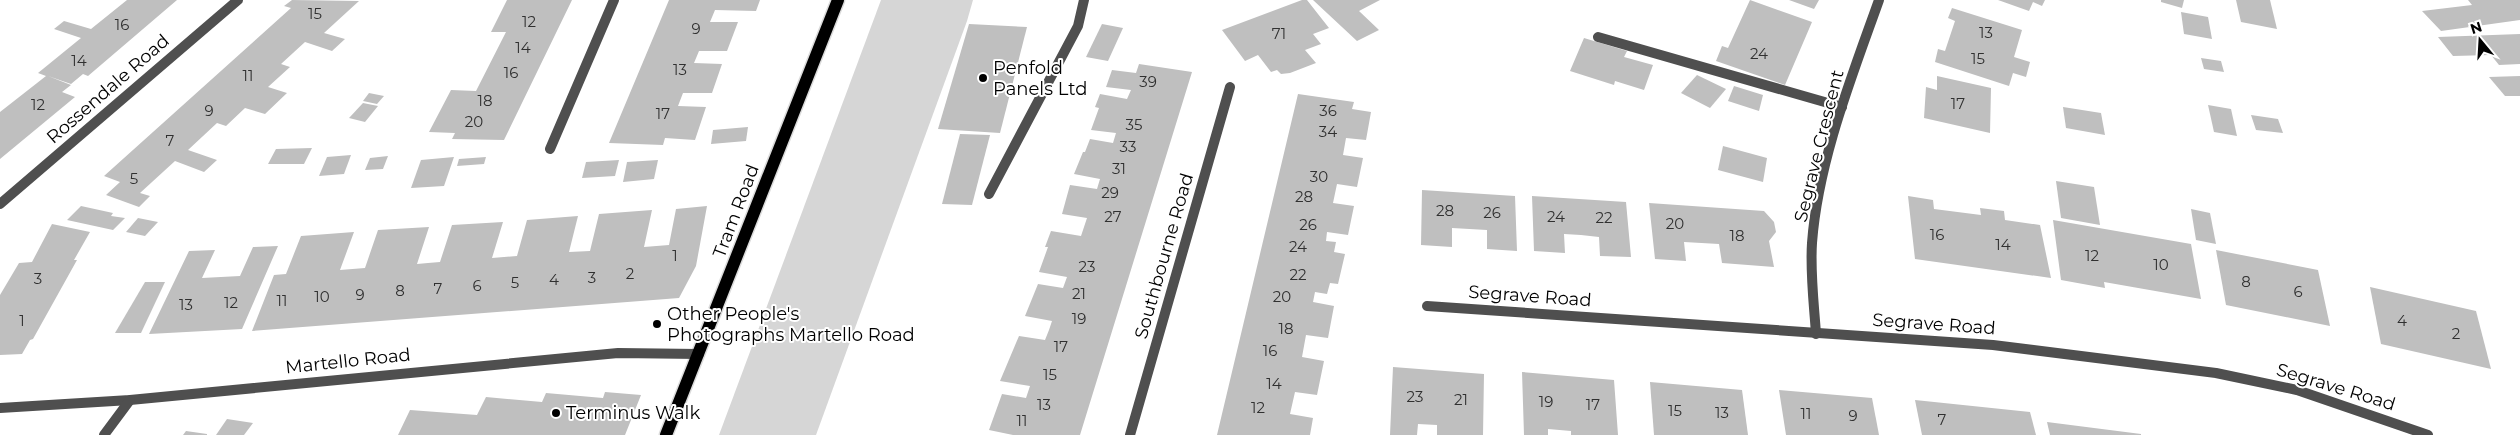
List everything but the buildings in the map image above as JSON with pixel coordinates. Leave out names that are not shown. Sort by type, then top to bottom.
[{"type":"main road","name":"Tram Road","points":[[666,435],[838,0]]},
{"type":"street","name":"Rossendale Road","points":[[0,204],[238,0]]},
{"type":"street","points":[[550,149],[614,0]]},
{"type":"street","points":[[989,194],[1078,26],[1084,0]]},
{"type":"street","name":"Segrave Crescent","points":[[1816,334],[1813,283],[1813,229],[1842,108],[1879,0]]},
{"type":"street","points":[[1598,37],[1842,108]]},
{"type":"street","name":"Southbourne Road","points":[[1130,435],[1230,87]]},
{"type":"street","name":"Segrave Road","points":[[1427,306],[1993,345],[2216,373],[2297,390],[2428,435]]},
{"type":"street","name":"Martello Road","points":[[0,408],[130,400],[618,352],[699,354]]},
{"type":"street","points":[[104,435],[130,400]]},
{"type":"shaded area","points":[[881,0],[973,0],[816,435],[719,435]]},
{"type":"place","name":"Penfold Panels Ltd","points":[[983,78]]},
{"type":"place","name":"Other People's Photographs Martello Road","points":[[657,324]]},
{"type":"place","name":"Terminus Walk","points":[[556,413]]}]
